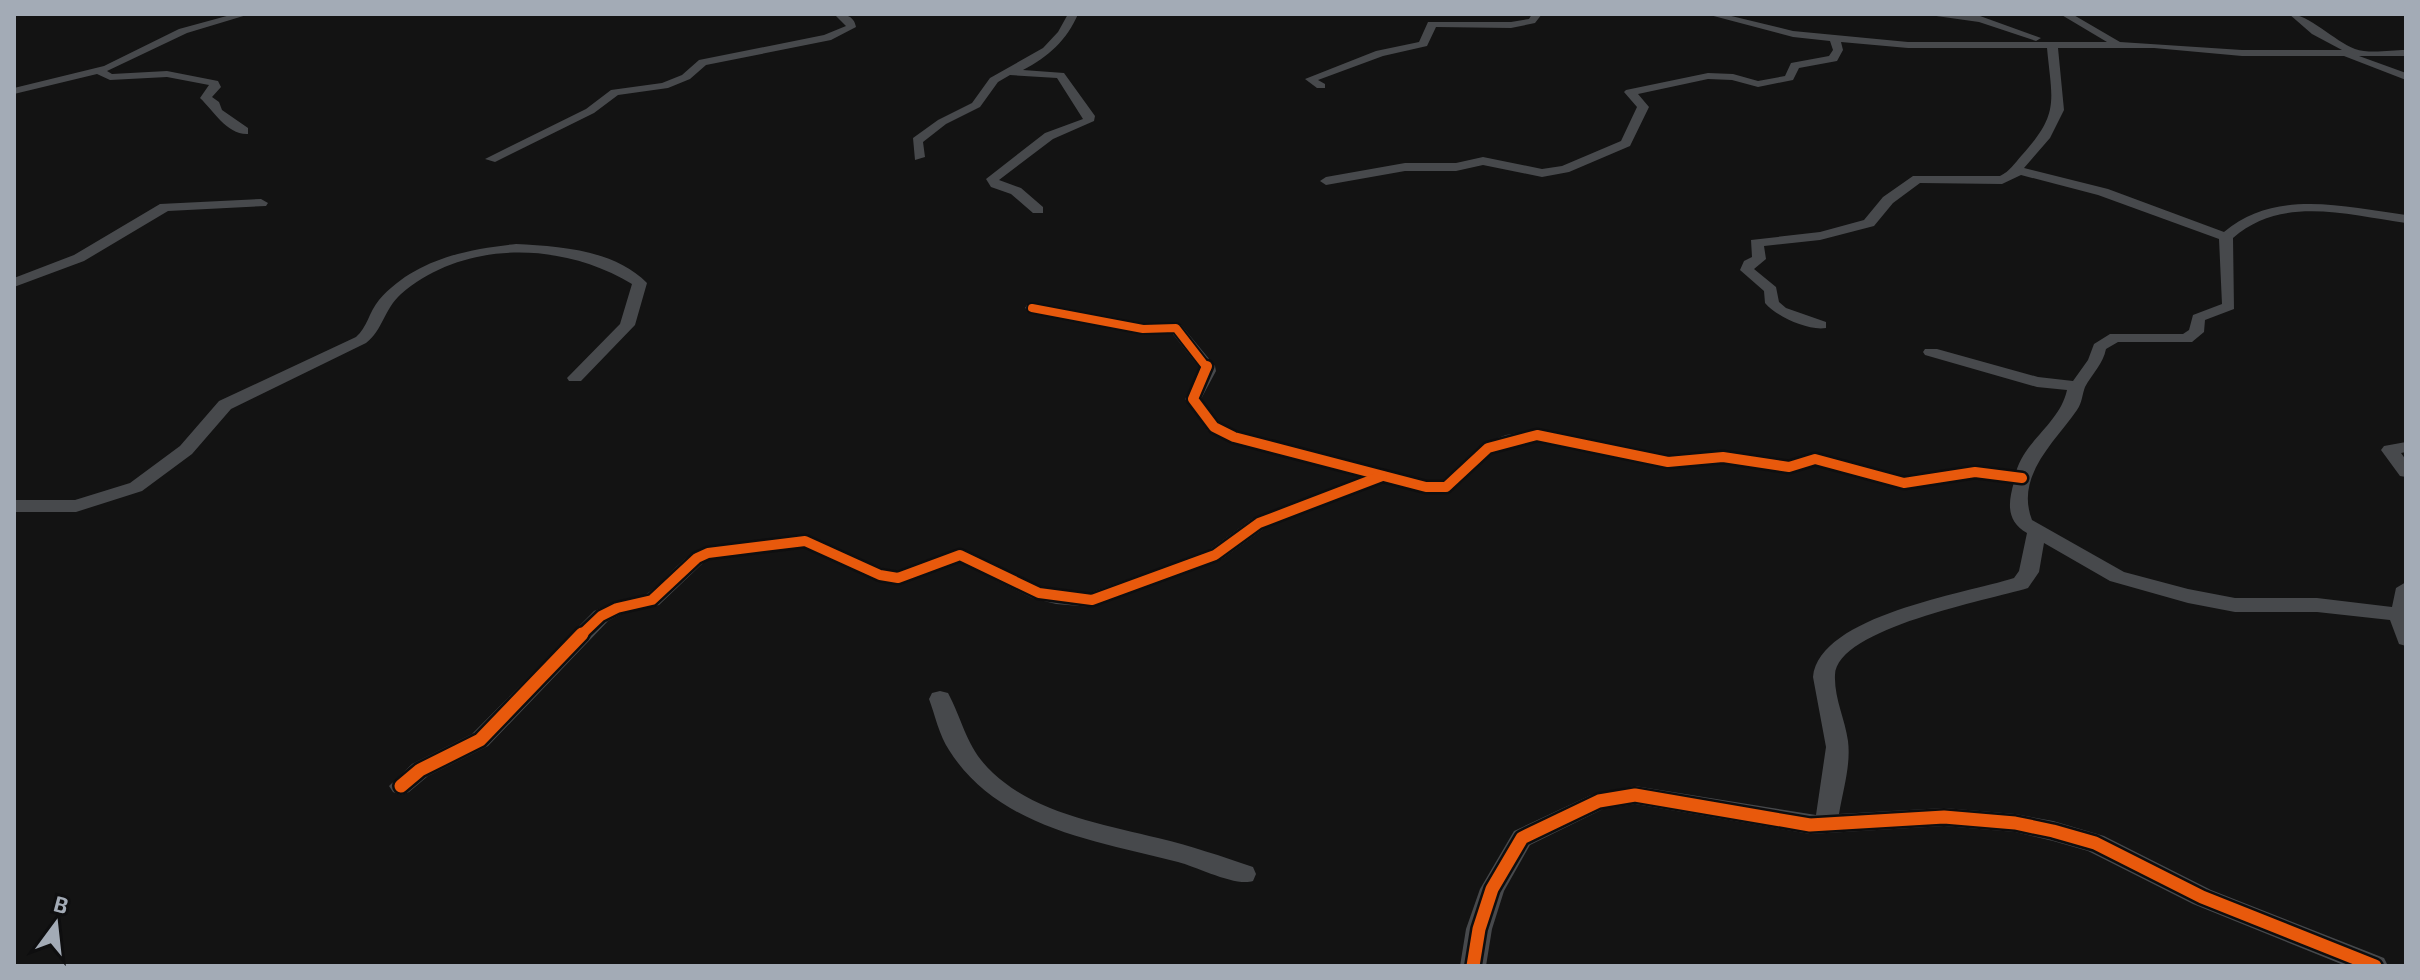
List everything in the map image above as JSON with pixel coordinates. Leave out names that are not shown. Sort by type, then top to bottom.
[{"type":"street","points":[[14,91],[101,70],[189,28],[245,14]]},
{"type":"street","points":[[491,159],[590,111],[615,92],[664,86],[686,77],[703,62],[827,38],[851,27],[850,22],[839,14]]},
{"type":"street","points":[[919,157],[917,141],[942,122],[976,105],[986,88],[1008,72],[1045,52],[1064,32],[1073,14]]},
{"type":"street","points":[[1321,86],[1310,79],[1380,53],[1423,44],[1432,24],[1518,25],[1535,20],[1537,14]]},
{"type":"street","points":[[1711,14],[1780,32],[1908,45],[2056,44],[2242,53],[2406,53]]},
{"type":"street","points":[[1927,14],[1980,19],[2056,44]]},
{"type":"street","points":[[2065,14],[2118,45]]},
{"type":"street","points":[[2294,14],[2316,32],[2354,52]]},
{"type":"street","points":[[1326,181],[1354,174],[1387,173],[1405,167],[1456,167],[1483,161],[1537,172],[1565,169],[1606,154],[1629,140],[1643,107],[1630,92],[1708,76],[1772,82],[1789,78],[1795,65],[1833,59],[1838,50],[1835,39]]},
{"type":"street","points":[[2018,172],[2015,167],[2044,138],[2058,110],[2056,44]]},
{"type":"street","points":[[2339,52],[2406,77]]},
{"type":"street","points":[[101,70],[104,76],[110,77],[167,74],[214,83],[215,87],[206,98],[215,104],[217,112],[244,131]]},
{"type":"street","points":[[1008,72],[1060,75],[1089,116],[1088,121],[1049,136],[992,179],[995,184],[1016,191],[1038,210]]},
{"type":"street","points":[[1821,325],[1781,311],[1772,303],[1771,290],[1747,270],[1749,264],[1759,259],[1756,243],[1820,236],[1869,223],[1888,200],[1917,179],[2002,180],[2018,172],[2092,189],[2226,237]]},
{"type":"street","points":[[14,283],[79,258],[165,207],[261,203]]},
{"type":"street","points":[[2401,615],[2317,605],[2235,605],[2117,577],[2037,532],[2020,517],[2017,505],[2022,478],[2035,449],[2072,406],[2078,386],[2106,341],[2128,336],[2187,339],[2196,332],[2198,318],[2226,308],[2226,237],[2247,217],[2280,208],[2406,219]]},
{"type":"street","points":[[14,506],[76,506],[136,487],[186,450],[225,405],[361,340],[371,332],[372,319],[382,304],[406,281],[457,257],[511,247],[532,247],[589,260],[629,274],[640,283],[627,325],[575,378]]},
{"type":"street","points":[[1032,308],[1143,329],[1176,328],[1207,366],[1208,371],[1193,399],[1214,427],[1234,437],[1439,489],[1446,487],[1488,448],[1512,439],[1537,435],[1668,462],[1723,457],[1780,467],[1815,459],[1904,483],[1975,472],[2022,478]]},
{"type":"street","points":[[1931,352],[2037,382],[2078,386]]},
{"type":"street","points":[[2406,447],[2390,450],[2406,472]]},
{"type":"street","points":[[401,786],[423,764],[461,752],[484,736],[601,616],[617,608],[652,600],[705,554],[805,541],[880,575],[898,578],[960,555],[1031,592],[1071,601],[1092,600],[1215,555],[1231,547],[1259,523],[1382,476]]},
{"type":"street","points":[[1826,825],[1837,748],[1825,677],[1830,655],[1837,647],[1864,633],[1937,606],[2021,583],[2029,572],[2037,532]]},
{"type":"street","points":[[2406,588],[2401,615],[2406,639]]},
{"type":"street","points":[[940,699],[953,741],[984,780],[1010,799],[1084,830],[1217,862],[1244,874]]},
{"type":"street","points":[[1473,966],[1479,929],[1492,889],[1514,846],[1522,838],[1599,801],[1635,795],[1783,822],[1826,825],[1956,818],[2053,831],[2095,843],[2202,897],[2375,966]]},
{"type":"cycle path","points":[[1032,308],[1143,329],[1176,328],[1207,366],[1208,371],[1193,399],[1214,427],[1234,437],[1426,487],[1446,487],[1488,448],[1512,439],[1537,435],[1668,462],[1723,457],[1789,467],[1815,459],[1904,483],[1975,472],[2022,478]]},
{"type":"cycle path","points":[[401,786],[420,770],[480,740],[601,616],[617,608],[652,600],[697,558],[708,553],[805,541],[880,575],[898,578],[960,555],[1039,593],[1056,598],[1092,600],[1215,555],[1259,523],[1382,476]]},
{"type":"cycle path","points":[[1473,966],[1479,929],[1492,889],[1522,838],[1599,801],[1635,795],[1810,825],[1944,817],[2015,823],[2053,831],[2095,843],[2202,897],[2375,966]]}]
